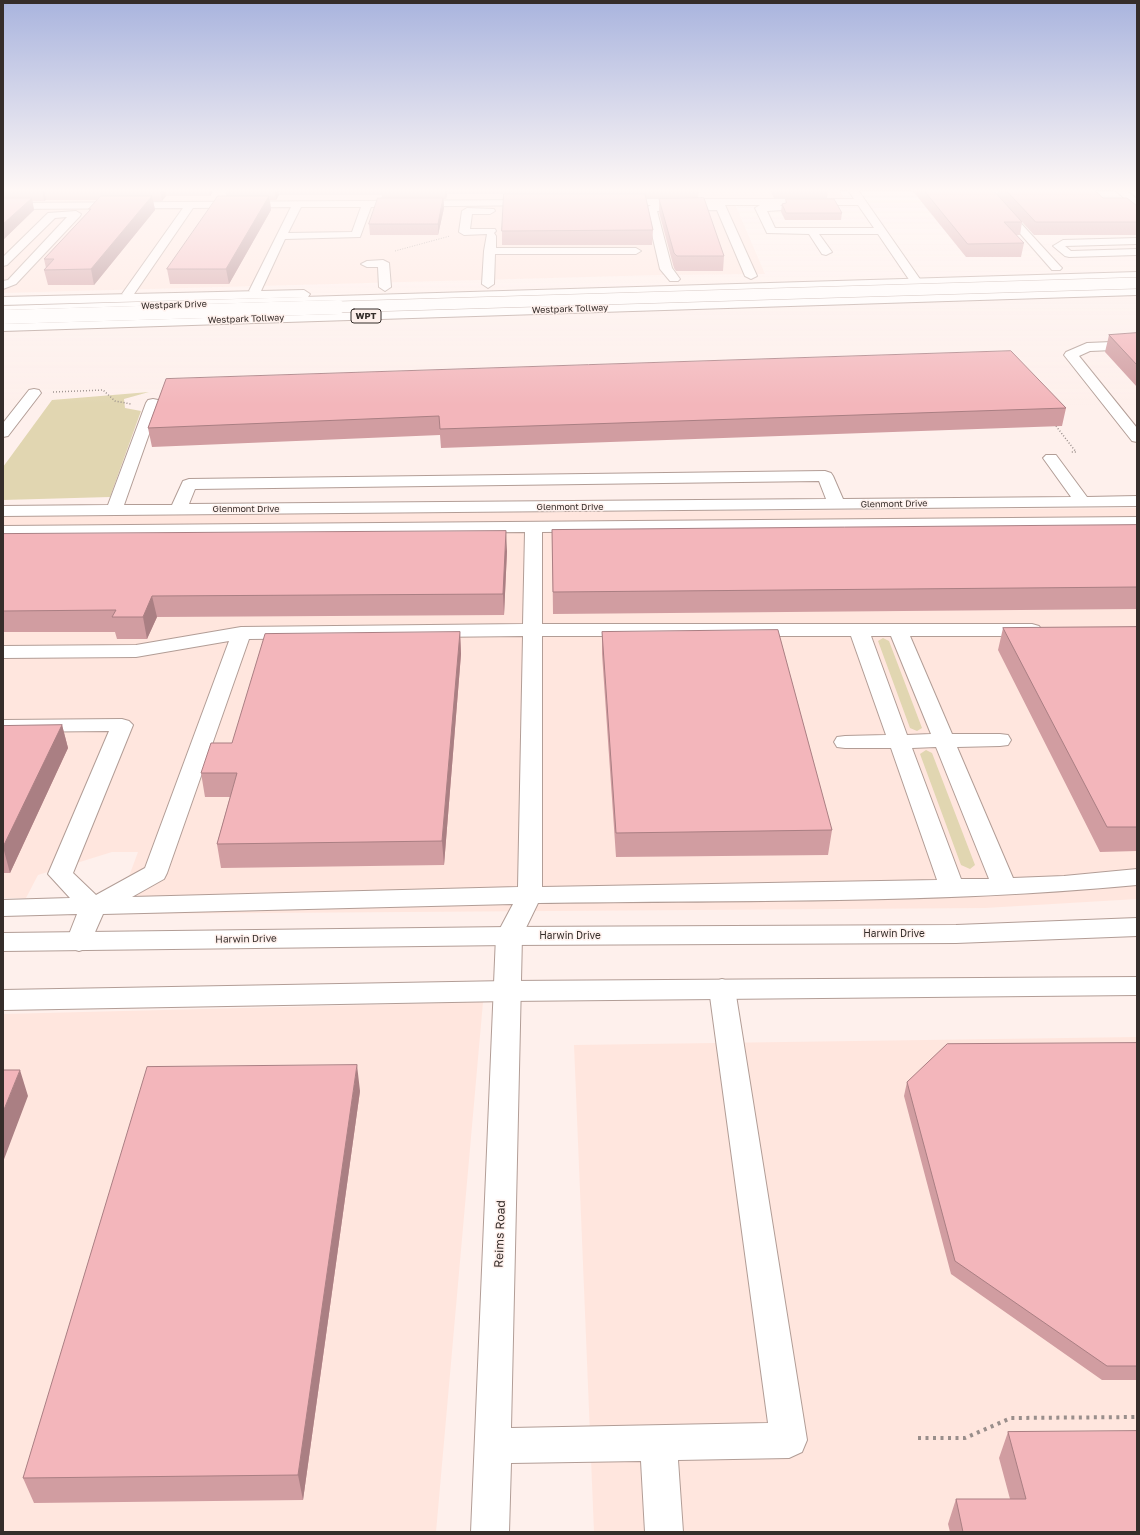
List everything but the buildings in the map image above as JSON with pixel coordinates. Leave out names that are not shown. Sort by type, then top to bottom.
[{"type":"main road","points":[[3,285],[12,282],[31,262]]},
{"type":"main road","points":[[128,294],[151,262]]},
{"type":"main road","points":[[255,291],[269,262]]},
{"type":"main road","points":[[488,284],[489,262]]},
{"type":"main road","points":[[664,262],[666,269],[674,279]]},
{"type":"main road","points":[[744,262],[750,276]]},
{"type":"main road","points":[[902,262],[913,278]]},
{"type":"main road","points":[[1050,262],[1056,268]]},
{"type":"main road","points":[[367,264],[383,264],[385,287]]},
{"type":"main road","name":"Westpark Drive","points":[[3,310],[913,278],[1056,268],[1137,266]]},
{"type":"main road","name":"Westpark Drive","points":[[3,298],[750,276],[913,278],[1137,276]]},
{"type":"main road","points":[[3,301],[796,280],[1137,276]]},
{"type":"main road","name":"Westpark Tollway","points":[[3,317],[1137,283]]},
{"type":"main road","name":"Westpark Tollway","points":[[3,327],[1137,291]]},
{"type":"main road","points":[[189,304],[730,304]]},
{"type":"main road","points":[[1137,345],[1087,347],[1071,355],[1137,438]]},
{"type":"main road","points":[[3,433],[34,393]]},
{"type":"main road","points":[[114,510],[153,404]]},
{"type":"main road","points":[[1051,458],[1083,502]]},
{"type":"main road","points":[[178,510],[189,484],[824,476],[837,505]]},
{"type":"main road","points":[[623,478],[632,506]]},
{"type":"main road","points":[[403,481],[403,508]]},
{"type":"main road","name":"Glenmont Drive","points":[[3,511],[837,505],[1137,501]]},
{"type":"main road","points":[[3,531],[1137,522]]},
{"type":"main road","points":[[509,936],[530,895],[534,527]]},
{"type":"main road","points":[[3,652],[136,651],[241,634],[532,630],[1052,630]]},
{"type":"main road","points":[[859,630],[951,886]]},
{"type":"main road","points":[[898,630],[1004,886]]},
{"type":"main road","points":[[79,942],[93,907],[155,872],[241,634]]},
{"type":"main road","points":[[3,726],[122,725],[60,874],[93,907]]},
{"type":"main road","points":[[844,742],[1000,740]]},
{"type":"main road","points":[[3,908],[93,907],[530,895],[881,890],[951,886],[1064,884],[1137,877]]},
{"type":"main road","name":"Harwin Drive","points":[[3,942],[509,936],[956,934],[1137,927]]},
{"type":"main road","name":"Reims Road","points":[[490,1532],[509,936]]},
{"type":"main road","points":[[3,1000],[508,991],[1137,986]]},
{"type":"main road","points":[[493,1446],[789,1440],[722,989]]},
{"type":"main road","points":[[658,1443],[664,1532]]},
{"type":"path","points":[[34,393],[103,390],[111,400],[124,404],[153,404]]},
{"type":"path","points":[[918,1438],[965,1438],[1011,1418],[1137,1417]]},
{"type":"shaded area","points":[[3,262],[760,262],[765,274],[661,275],[3,293]]},
{"type":"shaded area","points":[[149,392],[124,399],[125,408],[141,411],[110,497],[3,500],[3,467],[52,400]]},
{"type":"shaded area","points":[[1137,508],[1137,899],[985,908],[115,914],[138,852],[112,852],[38,875],[26,898],[3,898],[3,516]]},
{"type":"shaded area","points":[[883,638],[889,641],[922,728],[917,731],[910,728],[878,641]]},
{"type":"shaded area","points":[[926,750],[932,753],[975,865],[970,869],[961,865],[920,754]]},
{"type":"shaded area","points":[[483,1002],[436,1532],[3,1532],[3,1014]]},
{"type":"shaded area","points":[[1137,1037],[1137,1532],[594,1532],[574,1045]]}]
